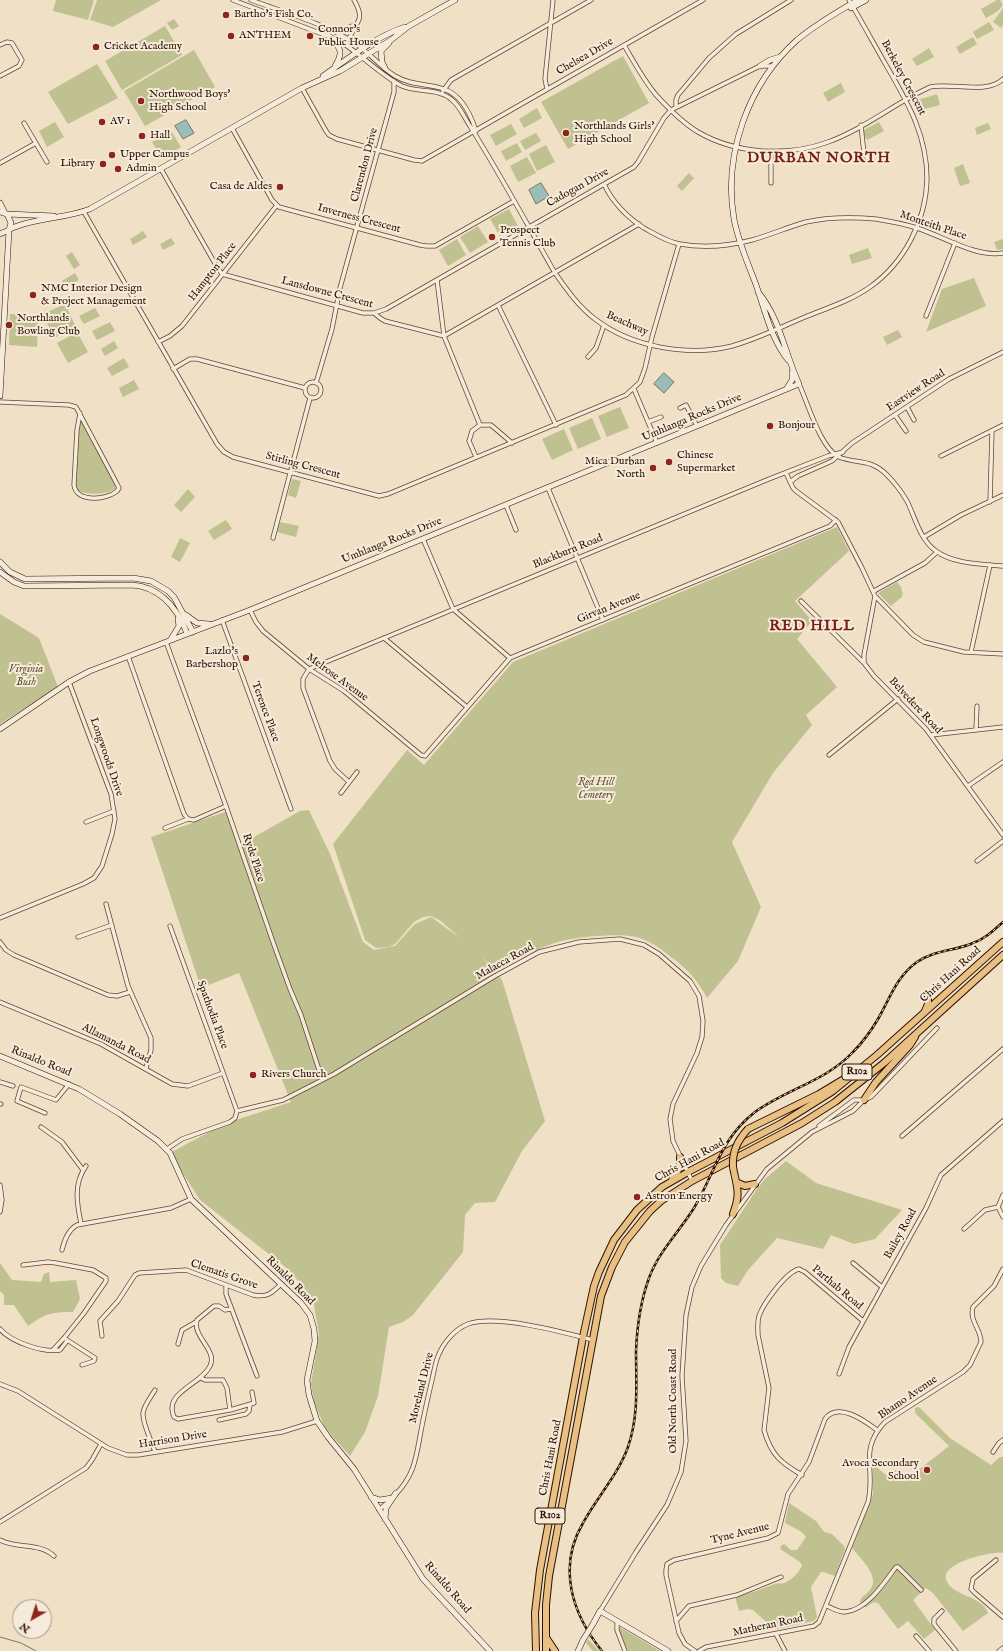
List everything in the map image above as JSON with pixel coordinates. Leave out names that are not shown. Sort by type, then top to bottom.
[{"type":"main road","name":"Chris Hani Road","points":[[536,1651],[535,1613],[540,1570],[583,1337],[594,1286],[614,1240],[637,1210],[653,1194],[688,1172],[801,1112],[857,1073],[1003,942]]},
{"type":"main road","name":"Chris Hani Road","points":[[546,1651],[546,1605],[549,1576],[593,1340],[604,1284],[618,1253],[625,1242],[650,1211],[666,1197],[692,1181],[790,1130],[820,1112],[868,1077],[1003,955]]},
{"type":"main road","points":[[924,1012],[928,1004],[928,994]]},
{"type":"main road","points":[[864,1100],[876,1082],[910,1045],[919,1030]]},
{"type":"main road","points":[[734,1214],[738,1198],[738,1183],[733,1167],[733,1154],[737,1143],[748,1129],[857,1073]]},
{"type":"main road","points":[[671,1182],[680,1167],[680,1157]]},
{"type":"main road","points":[[738,1183],[745,1186],[755,1184]]},
{"type":"main road","points":[[545,1634],[550,1646],[555,1651]]},
{"type":"main road","points":[[532,1651],[536,1642]]},
{"type":"street","name":"Beachway","points":[[233,0],[328,35],[358,53],[401,85],[447,96],[456,104],[474,130],[555,273],[578,304],[604,325],[626,336],[651,344],[683,349],[711,349],[732,346],[779,328]]},
{"type":"street","name":"Beachway","points":[[251,0],[336,32],[363,49],[394,75],[409,83],[444,89],[460,100],[474,123],[474,130]]},
{"type":"street","points":[[349,39],[360,14],[354,0]]},
{"type":"street","points":[[0,234],[30,221],[84,212],[302,88],[340,71],[409,26],[455,0]]},
{"type":"street","points":[[547,89],[545,79],[553,0]]},
{"type":"street","points":[[442,94],[451,80],[591,0]]},
{"type":"street","name":"Chelsea Drive","points":[[302,88],[329,135],[414,160],[422,160],[703,0]]},
{"type":"street","points":[[676,107],[678,95],[718,50],[748,26],[791,0]]},
{"type":"street","points":[[858,0],[851,3],[798,40],[780,57],[751,103],[742,125],[736,146],[732,176],[734,220],[740,243],[771,331],[790,365],[823,440],[834,454],[870,464],[881,469],[887,474],[904,496],[924,537],[937,552],[956,559],[1003,566]]},
{"type":"street","points":[[851,3],[866,0]]},
{"type":"street","name":"Berkeley Crescent","points":[[779,328],[846,300],[880,279],[895,263],[907,246],[916,228],[924,199],[926,166],[920,134],[906,100],[851,3]]},
{"type":"street","points":[[305,27],[308,21]]},
{"type":"street","points":[[336,32],[356,24]]},
{"type":"street","points":[[317,80],[363,49],[395,31],[409,26]]},
{"type":"street","points":[[328,35],[338,46],[341,52],[340,57],[333,68]]},
{"type":"street","points":[[385,68],[382,62],[381,51],[397,35]]},
{"type":"street","points":[[0,45],[7,42],[12,43],[22,60],[19,66],[0,76]]},
{"type":"street","points":[[624,45],[652,90],[688,125],[698,132],[721,142],[761,151],[801,149],[822,144],[840,137],[906,100],[938,85],[981,87],[1002,82]]},
{"type":"street","points":[[760,66],[770,60],[780,57]]},
{"type":"street","name":"Cadogan Drive","points":[[374,313],[386,309],[528,226],[630,169],[638,162],[664,118],[676,107],[760,66],[773,66]]},
{"type":"street","name":"Clarendon Drive","points":[[316,383],[394,92],[394,81]]},
{"type":"street","points":[[394,92],[401,85]]},
{"type":"street","points":[[24,123],[46,162]]},
{"type":"street","points":[[861,125],[864,154],[867,158],[870,158]]},
{"type":"street","points":[[232,128],[272,200],[277,205]]},
{"type":"street","points":[[0,163],[36,143]]},
{"type":"street","points":[[771,151],[771,183]]},
{"type":"street","points":[[161,169],[222,274]]},
{"type":"street","name":"Monteith Place","points":[[604,184],[615,202],[639,224],[661,237],[679,244],[706,246],[740,243],[808,222],[831,219],[874,219],[916,228],[988,254],[1003,253]]},
{"type":"street","name":"Inverness Crescent","points":[[277,205],[431,247],[439,244],[514,201]]},
{"type":"street","points":[[0,203],[4,213],[11,220],[2,310],[0,396]]},
{"type":"street","name":"Hampton Place","points":[[158,342],[170,336],[182,326],[277,205]]},
{"type":"street","name":"Stirling Crescent","points":[[84,212],[173,369],[217,444],[224,452],[374,495],[384,495],[512,443],[626,395],[634,389],[640,382],[646,368],[651,344],[679,244]]},
{"type":"street","points":[[4,213],[57,216]]},
{"type":"street","points":[[444,336],[639,224]]},
{"type":"street","points":[[926,316],[955,243]]},
{"type":"street","name":"Lansdowne Crescent","points":[[222,274],[363,313],[374,313],[385,321],[444,336]]},
{"type":"street","points":[[437,280],[444,336],[480,424]]},
{"type":"street","points":[[758,292],[779,328],[790,365],[792,380],[786,389]]},
{"type":"street","points":[[498,305],[556,425]]},
{"type":"street","points":[[588,357],[596,348],[604,325]]},
{"type":"street","name":"Eastview Road","points":[[838,456],[852,443],[949,380],[1003,352]]},
{"type":"street","points":[[173,369],[190,359],[198,359],[305,388]]},
{"type":"street","points":[[316,383],[322,389],[320,395],[316,398],[310,398],[306,394],[305,388],[308,384],[316,383]]},
{"type":"street","name":"Umhlanga Rocks Drive","points":[[0,729],[70,682],[90,671],[250,610],[799,384]]},
{"type":"street","points":[[634,389],[657,443]]},
{"type":"street","points":[[273,538],[310,398]]},
{"type":"street","points":[[0,402],[69,405],[76,407],[80,413],[119,488],[115,493],[93,498],[81,496],[76,491],[74,485],[77,430],[80,413]]},
{"type":"street","points":[[680,408],[686,406],[697,426]]},
{"type":"street","points":[[907,407],[914,420]]},
{"type":"street","points":[[895,415],[906,431]]},
{"type":"street","points":[[648,422],[661,417]]},
{"type":"street","points":[[476,457],[470,446],[470,438],[472,431],[480,424],[491,425],[512,443]]},
{"type":"street","points":[[941,456],[1003,425]]},
{"type":"street","points":[[990,502],[992,431]]},
{"type":"street","name":"Eastview Road","points":[[834,454],[843,452]]},
{"type":"street","name":"Blackburn Road","points":[[309,669],[834,454]]},
{"type":"street","points":[[790,482],[798,476],[825,465],[838,456]]},
{"type":"street","points":[[786,473],[796,491],[836,520],[874,591],[875,596],[864,655],[864,663]]},
{"type":"street","points":[[548,488],[603,620]]},
{"type":"street","points":[[924,537],[961,515],[1003,495]]},
{"type":"street","points":[[506,505],[516,530]]},
{"type":"street","name":"Girvan Avenue","points":[[421,755],[425,756],[429,753],[510,658],[830,526],[836,520]]},
{"type":"street","points":[[423,539],[453,609],[510,658]]},
{"type":"street","points":[[874,591],[925,564],[937,552]]},
{"type":"street","points":[[0,562],[4,567],[17,576],[34,580],[142,579],[151,581],[168,591],[190,633]]},
{"type":"street","points":[[971,652],[990,565]]},
{"type":"street","points":[[0,572],[14,582],[24,586],[141,585],[162,595],[187,617],[197,623],[210,624]]},
{"type":"street","points":[[34,580],[34,586]]},
{"type":"street","points":[[875,596],[918,639],[971,652],[1003,654]]},
{"type":"street","name":"Belvedere Road","points":[[801,601],[864,663],[874,676],[898,699],[931,735],[1003,835]]},
{"type":"street","points":[[168,641],[179,626],[179,610]]},
{"type":"street","name":"Melrose Avenue","points":[[250,610],[256,622],[263,631],[309,669],[344,691],[421,755]]},
{"type":"street","name":"Terence Place","points":[[222,620],[291,809]]},
{"type":"street","points":[[384,638],[467,707]]},
{"type":"street","name":"Ryde Place","points":[[168,641],[275,948],[301,1015],[322,1079]]},
{"type":"street","points":[[128,656],[184,814],[188,820]]},
{"type":"street","points":[[309,669],[303,679],[303,688],[330,761],[335,769],[350,782]]},
{"type":"street","name":"Longwoods Drive","points":[[0,918],[83,884],[94,878],[102,866],[112,834],[115,819],[110,794],[70,682]]},
{"type":"street","points":[[829,755],[898,699]]},
{"type":"street","points":[[976,730],[977,706]]},
{"type":"street","points":[[931,735],[1003,727]]},
{"type":"street","points":[[968,786],[1003,762]]},
{"type":"street","points":[[341,793],[357,772]]},
{"type":"street","points":[[165,828],[188,820],[194,820],[226,806]]},
{"type":"street","points":[[86,822],[114,811]]},
{"type":"street","points":[[977,862],[1003,841]]},
{"type":"street","points":[[106,904],[130,992],[151,1038],[151,1050],[146,1068]]},
{"type":"street","points":[[78,937],[112,926]]},
{"type":"street","name":"Spathodia Place","points":[[170,926],[237,1111]]},
{"type":"street","name":"Malacca Road","points":[[237,1111],[283,1100],[322,1079],[539,952],[579,942],[620,939],[634,942],[652,949],[685,975],[697,991],[703,1021],[702,1037],[697,1053],[676,1095],[671,1112],[671,1134],[692,1181]]},
{"type":"street","points":[[0,942],[6,950],[14,955],[108,995],[117,996],[130,992]]},
{"type":"street","name":"Allamanda Road","points":[[0,1002],[101,1044],[172,1084],[184,1086],[194,1085],[223,1072]]},
{"type":"street","name":"Old North Coast Road","points":[[578,1651],[592,1624],[667,1505],[681,1472],[686,1441],[682,1376],[688,1302],[695,1277],[701,1266],[755,1184],[776,1160],[817,1129],[828,1118],[854,1100],[868,1099],[880,1089],[937,1028]]},
{"type":"street","points":[[902,1136],[1003,1049]]},
{"type":"street","name":"Rinaldo Road","points":[[0,1056],[69,1084],[120,1114],[168,1149],[191,1199],[306,1309],[314,1329],[314,1341],[307,1380],[309,1395],[317,1421],[354,1469],[423,1579],[490,1651]]},
{"type":"street","points":[[0,1082],[13,1086]]},
{"type":"street","points":[[44,1112],[17,1101],[21,1088],[56,1100],[69,1084]]},
{"type":"street","name":"Old North Coast Road","points":[[817,1129],[853,1111],[864,1100]]},
{"type":"street","points":[[168,1149],[182,1139],[230,1122],[235,1118],[237,1111]]},
{"type":"street","name":"Bailey Road","points":[[839,1374],[848,1347],[864,1321],[926,1208],[941,1175],[1003,1121]]},
{"type":"street","points":[[41,1127],[62,1142],[83,1170]]},
{"type":"street","points":[[81,1224],[76,1198],[79,1180],[86,1166]]},
{"type":"street","points":[[0,1185],[2,1200],[0,1212]]},
{"type":"street","points":[[1003,1195],[998,1207],[1003,1217]]},
{"type":"street","points":[[62,1250],[64,1241],[73,1227],[81,1224],[171,1208],[191,1199]]},
{"type":"street","points":[[964,1229],[985,1210],[998,1207]]},
{"type":"street","points":[[0,1329],[10,1338],[22,1344],[53,1350],[61,1349],[66,1339],[106,1282],[106,1278],[95,1271],[56,1263],[48,1262],[23,1265]]},
{"type":"street","points":[[853,1263],[882,1287]]},
{"type":"street","name":"Parthab Road","points":[[802,1475],[778,1459],[766,1437],[764,1430],[769,1388],[758,1335],[760,1315],[772,1294],[791,1272],[799,1269],[805,1272],[864,1321]]},
{"type":"street","name":"Bhamo Avenue","points":[[827,1606],[868,1502],[871,1483],[869,1451],[877,1430],[886,1422],[967,1369],[981,1342],[981,1338],[973,1321],[973,1307],[994,1286],[1003,1269]]},
{"type":"street","name":"Clematis Grove","points":[[102,1336],[100,1321],[115,1305],[121,1294],[130,1285],[137,1273],[186,1270],[253,1295],[263,1297],[269,1296],[281,1284]]},
{"type":"street","points":[[226,1285],[226,1294],[231,1309],[257,1376]]},
{"type":"street","points":[[178,1344],[182,1330],[196,1322],[214,1306],[219,1306],[225,1310],[231,1309]]},
{"type":"street","name":"Moreland Drive","points":[[379,1510],[392,1498],[409,1478],[415,1465],[423,1420],[439,1354],[450,1337],[458,1330],[466,1324],[495,1320],[593,1340]]},
{"type":"street","points":[[196,1322],[201,1338],[209,1350],[212,1360],[210,1367],[201,1378],[182,1391],[172,1403],[171,1408],[174,1417],[178,1419],[250,1405],[254,1402],[252,1392]]},
{"type":"street","points":[[66,1339],[96,1358],[94,1361],[82,1365]]},
{"type":"street","points":[[201,1378],[205,1380],[223,1380],[227,1388],[230,1410]]},
{"type":"street","name":"Harrison Drive","points":[[0,1384],[18,1391],[101,1444],[118,1453],[127,1455],[282,1432],[317,1421]]},
{"type":"street","points":[[155,1390],[143,1412],[155,1452]]},
{"type":"street","points":[[219,1420],[246,1414],[249,1411],[250,1405]]},
{"type":"street","name":"Tyne Avenue","points":[[694,1651],[682,1640],[666,1575],[667,1564],[674,1560],[774,1536],[780,1529],[788,1494],[802,1475],[809,1462],[825,1419],[829,1414],[837,1412],[856,1415],[877,1430]]},
{"type":"street","points":[[993,1452],[996,1446],[1003,1440]]},
{"type":"street","points":[[0,1522],[86,1468],[101,1444]]},
{"type":"street","points":[[996,1446],[1003,1446]]},
{"type":"street","points":[[385,1520],[386,1508],[396,1493]]},
{"type":"street","points":[[370,1496],[380,1500],[392,1498]]},
{"type":"street","points":[[0,1540],[5,1543],[35,1547],[47,1551],[54,1556]]},
{"type":"street","points":[[996,1560],[973,1579],[972,1589],[1003,1617]]},
{"type":"street","points":[[827,1606],[846,1612],[865,1603],[884,1584],[896,1567],[898,1567],[921,1590]]},
{"type":"street","points":[[676,1620],[689,1606],[737,1595],[781,1577]]},
{"type":"street","name":"Matheran Road","points":[[699,1651],[706,1647],[814,1626],[819,1622],[827,1606]]},
{"type":"street","points":[[600,1611],[668,1651]]},
{"type":"street","points":[[942,1611],[934,1619],[934,1624],[956,1651]]},
{"type":"street","points":[[617,1621],[617,1630],[625,1651]]},
{"type":"street","points":[[776,1634],[785,1651]]},
{"type":"street","points":[[916,1636],[929,1651]]},
{"type":"street","name":"Rinaldo Road","points":[[483,1642],[494,1651]]},
{"type":"street","name":"Old North Coast Road","points":[[573,1651],[581,1643]]},
{"type":"street","points":[[999,1651],[1003,1648]]},
{"type":"green space","points":[[56,0],[94,0],[88,20],[53,11]]},
{"type":"green space","points":[[97,0],[161,0],[113,27],[90,20]]},
{"type":"green space","points":[[997,0],[1000,0],[1003,5],[998,11],[986,18],[981,9]]},
{"type":"green space","points":[[1003,8],[1003,25],[1001,28],[993,22]]},
{"type":"green space","points":[[174,19],[179,26],[172,30],[167,23]]},
{"type":"green space","points":[[989,22],[994,30],[977,39],[973,32]]},
{"type":"green space","points":[[165,26],[182,55],[122,90],[105,61]]},
{"type":"green space","points":[[973,37],[977,44],[960,54],[956,47]]},
{"type":"green space","points":[[929,48],[934,57],[917,66],[912,59]]},
{"type":"green space","points":[[194,50],[215,87],[145,126],[124,91]]},
{"type":"green space","points":[[623,56],[649,103],[568,149],[541,102]]},
{"type":"green space","points":[[97,64],[118,98],[68,124],[48,92]]},
{"type":"green space","points":[[841,83],[845,92],[828,102],[823,93]]},
{"type":"green space","points":[[937,94],[940,105],[921,110],[918,100]]},
{"type":"green space","points":[[537,108],[542,118],[524,128],[519,119]]},
{"type":"green space","points":[[55,122],[64,137],[47,147],[39,131]]},
{"type":"green space","points":[[879,122],[884,131],[867,140],[862,131]]},
{"type":"green space","points":[[988,123],[991,129],[977,135],[975,128]]},
{"type":"green space","points":[[511,124],[517,134],[496,146],[490,135]]},
{"type":"green space","points":[[171,131],[181,147],[162,158],[152,142]]},
{"type":"green space","points":[[536,133],[541,141],[525,150],[520,141]]},
{"type":"green space","points":[[517,143],[522,152],[506,161],[501,151]]},
{"type":"green space","points":[[546,145],[555,162],[537,171],[529,154]]},
{"type":"green space","points":[[527,157],[536,173],[518,182],[510,166]]},
{"type":"green space","points":[[963,164],[970,183],[960,186],[954,168]]},
{"type":"green space","points":[[689,173],[694,178],[682,191],[677,186]]},
{"type":"green space","points":[[509,209],[518,226],[500,236],[490,219]]},
{"type":"green space","points":[[478,226],[488,242],[470,253],[460,237]]},
{"type":"green space","points":[[143,231],[147,237],[133,245],[130,239]]},
{"type":"green space","points":[[171,238],[175,244],[163,250],[160,244]]},
{"type":"green space","points":[[457,239],[466,255],[448,266],[439,250]]},
{"type":"green space","points":[[1003,239],[1003,249],[997,250],[994,242]]},
{"type":"green space","points":[[868,248],[872,258],[852,264],[849,255]]},
{"type":"green space","points":[[72,252],[80,265],[74,269],[66,256]]},
{"type":"green space","points":[[75,273],[79,280],[66,287],[62,281]]},
{"type":"green space","points":[[974,278],[986,306],[926,332],[942,289]]},
{"type":"green space","points":[[65,304],[76,327],[54,338],[43,314]]},
{"type":"green space","points":[[95,308],[100,316],[84,324],[79,316]]},
{"type":"green space","points":[[10,314],[38,316],[37,347],[9,345]]},
{"type":"green space","points":[[110,322],[115,331],[97,340],[92,331]]},
{"type":"green space","points":[[898,330],[902,337],[887,345],[883,337]]},
{"type":"green space","points":[[77,332],[88,352],[68,363],[57,343]]},
{"type":"green space","points":[[114,341],[118,348],[105,356],[101,349]]},
{"type":"green space","points":[[124,358],[129,367],[112,376],[107,368]]},
{"type":"green space","points":[[134,380],[139,389],[123,397],[119,388]]},
{"type":"green space","points":[[620,407],[629,428],[607,437],[598,416]]},
{"type":"green space","points":[[79,418],[82,419],[116,485],[115,489],[97,494],[78,491],[74,483]]},
{"type":"green space","points":[[592,418],[601,439],[578,449],[569,428]]},
{"type":"green space","points":[[564,429],[573,450],[552,460],[542,439]]},
{"type":"green space","points":[[292,479],[301,481],[296,498],[288,495]]},
{"type":"green space","points":[[188,489],[195,497],[181,512],[174,505]]},
{"type":"green space","points":[[226,520],[232,529],[214,540],[208,531]]},
{"type":"green space","points":[[280,522],[299,526],[296,537],[277,532]]},
{"type":"green space","name":"Red Hill Cemetery","points":[[837,527],[849,551],[795,601],[812,621],[797,639],[837,687],[806,715],[812,725],[773,773],[732,842],[761,907],[738,961],[707,998],[692,975],[682,965],[652,944],[632,936],[609,935],[560,941],[531,953],[497,971],[482,957],[502,980],[545,1121],[522,1151],[495,1202],[475,1203],[465,1215],[463,1252],[413,1315],[403,1322],[389,1327],[378,1396],[365,1432],[350,1456],[325,1428],[314,1402],[311,1384],[319,1334],[313,1299],[289,1270],[200,1200],[170,1153],[224,1124],[291,1102],[239,973],[201,988],[151,837],[228,811],[240,845],[300,811],[309,810],[330,854],[363,942],[374,950],[395,946],[415,924],[431,917],[460,938],[441,921],[431,916],[423,917],[414,922],[395,944],[389,947],[376,948],[365,940],[333,844],[407,750],[424,765],[513,662]]},
{"type":"green space","points":[[180,538],[190,543],[180,562],[171,557]]},
{"type":"green space","points":[[897,582],[903,593],[902,597],[891,606],[878,593]]},
{"type":"green space","name":"Virginia Bush","points":[[0,614],[39,638],[58,687],[0,724]]},
{"type":"green space","points":[[786,1161],[816,1183],[902,1210],[875,1239],[854,1244],[831,1235],[823,1249],[777,1238],[748,1270],[738,1286],[726,1283],[721,1278],[720,1245],[757,1189],[765,1179]]},
{"type":"green space","points":[[0,1263],[12,1280],[41,1282],[44,1274],[49,1272],[50,1282],[76,1280],[80,1299],[73,1312],[49,1314],[28,1326],[14,1305],[4,1305],[4,1295],[0,1291]]},
{"type":"green space","points":[[919,1407],[950,1438],[991,1465],[1000,1457],[1003,1457],[1003,1553],[979,1556],[959,1563],[952,1567],[947,1573],[946,1579],[949,1585],[954,1589],[979,1602],[988,1613],[963,1631],[933,1593],[926,1588],[913,1600],[935,1630],[924,1639],[908,1621],[898,1629],[878,1603],[874,1602],[866,1607],[863,1607],[860,1604],[862,1598],[872,1586],[873,1580],[869,1569],[852,1548],[873,1494],[873,1464],[887,1476],[892,1471],[896,1470],[899,1475],[907,1479],[949,1446],[915,1413],[915,1408]]},
{"type":"green space","points":[[789,1503],[816,1521],[824,1532],[832,1534],[844,1546],[845,1549],[835,1576],[821,1572],[811,1587],[817,1617],[814,1621],[774,1629],[753,1610],[747,1609],[739,1611],[736,1597],[775,1584],[787,1582],[799,1571],[802,1566],[800,1562],[780,1549],[784,1544],[791,1550],[797,1550],[806,1537],[802,1532],[785,1523]]},
{"type":"green space","points":[[618,1626],[660,1651],[628,1651]]},
{"type":"green space","points":[[588,1639],[599,1651],[593,1651],[586,1643]]},
{"type":"water","points":[[186,120],[194,133],[183,139],[175,126]]},
{"type":"water","points":[[541,183],[549,196],[536,204],[529,190]]},
{"type":"water","points":[[664,373],[674,382],[664,393],[654,384]]},
{"type":"waterway","points":[[0,1637],[21,1643],[36,1651]]},
{"type":"railway","points":[[602,1651],[583,1622],[576,1606],[570,1573],[571,1556],[575,1540],[583,1523],[619,1467],[632,1435],[635,1411],[637,1333],[644,1295],[653,1268],[694,1208],[719,1157],[734,1133],[743,1122],[767,1104],[819,1078],[842,1062],[867,1036],[899,981],[917,962],[930,955],[966,946],[977,941],[989,934],[1003,922]]},
{"type":"place","name":"Bartho's Fish Co.","points":[[226,15]]},
{"type":"place","name":"ANTHEM","points":[[231,36]]},
{"type":"place","name":"Connor's Public House","points":[[310,36]]},
{"type":"place","name":"Cricket Academy","points":[[96,47]]},
{"type":"place","name":"Northwood Boys' High School","points":[[141,101]]},
{"type":"place","name":"AV 1","points":[[102,122]]},
{"type":"place","name":"Northlands Girls' High School","points":[[566,133]]},
{"type":"place","name":"Hall","points":[[142,136]]},
{"type":"place","name":"Upper Campus","points":[[112,155]]},
{"type":"place","name":"Library","points":[[103,164]]},
{"type":"place","name":"Admin","points":[[118,169]]},
{"type":"place","name":"Casa de Aldes","points":[[280,187]]},
{"type":"place","name":"Prospect Tennis Club","points":[[492,237]]},
{"type":"place","name":"NMC Interior Design & Project Management","points":[[33,295]]},
{"type":"place","name":"Northlands Bowling Club","points":[[9,325]]},
{"type":"place","name":"Bonjour","points":[[770,426]]},
{"type":"place","name":"Chinese Supermarket","points":[[669,462]]},
{"type":"place","name":"Mica Durban North","points":[[653,468]]},
{"type":"place","name":"Lazlo's Barbershop","points":[[246,658]]},
{"type":"place","name":"Rivers Church","points":[[253,1075]]},
{"type":"place","name":"Astron Energy","points":[[637,1197]]},
{"type":"place","name":"Avoca Secondary School","points":[[927,1470]]},
{"type":"district","name":"DURBAN NORTH","points":[[819,159]]},
{"type":"district","name":"RED HILL","points":[[812,627]]}]
